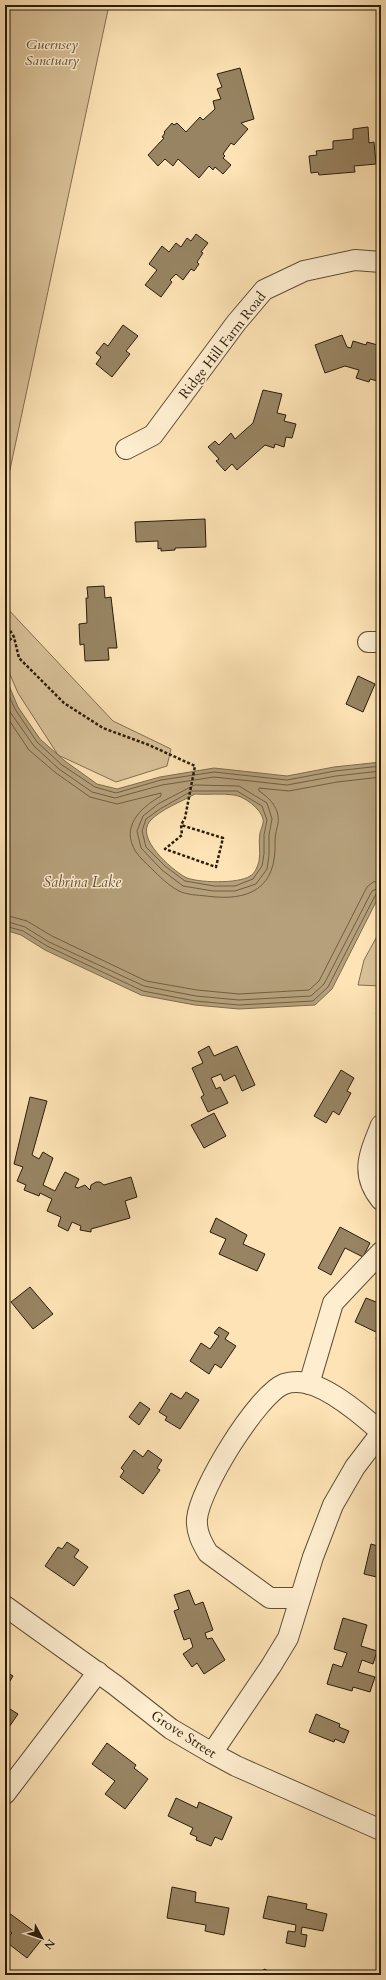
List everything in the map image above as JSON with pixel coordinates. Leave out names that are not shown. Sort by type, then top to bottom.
[{"type":"street","name":"Ridge Hill Farm Road","points":[[126,449],[153,435],[236,323],[264,290],[304,271],[354,260],[381,262]]},
{"type":"street","points":[[381,1125],[371,1150],[368,1169],[372,1187],[381,1200]]},
{"type":"street","points":[[309,1384],[333,1303],[381,1252]]},
{"type":"street","points":[[212,1753],[271,1666],[288,1638],[315,1550],[339,1492],[354,1467],[381,1432],[353,1407],[309,1384],[297,1382],[284,1384],[272,1393],[258,1408],[214,1472],[205,1490],[198,1514],[198,1532],[202,1544],[208,1553],[270,1598],[290,1628]]},
{"type":"street","points":[[270,1598],[300,1598]]},
{"type":"street","name":"Grove Street","points":[[5,1606],[98,1672],[171,1729],[236,1766],[381,1830]]},
{"type":"street","points":[[5,1794],[98,1672]]},
{"type":"path","points":[[5,622],[14,637],[19,658],[64,703],[103,728],[149,745],[195,766],[184,818],[181,825],[182,835],[165,849],[216,867],[223,838],[181,825]]},
{"type":"path","points":[[5,643],[14,637]]},
{"type":"green space","name":"Guernsey Sanctuary","points":[[5,5],[109,5],[5,493]]},
{"type":"green space","points":[[5,606],[113,721],[171,749],[167,766],[116,782],[58,755],[18,693],[5,663]]},
{"type":"green space","points":[[381,929],[381,986],[358,985],[364,960]]},
{"type":"water","name":"Sabrina Lake","points":[[5,676],[18,707],[40,739],[65,761],[97,784],[117,789],[160,777],[214,768],[287,776],[334,767],[381,762],[381,892],[332,989],[315,1005],[239,1009],[195,1005],[141,995],[45,950],[21,935],[5,930]],"holes":[[[195,794],[224,794],[238,796],[256,807],[262,815],[263,824],[259,836],[259,861],[252,875],[244,879],[218,882],[190,879],[179,873],[164,860],[151,844],[147,836],[147,828],[150,821],[171,806]]]},
{"type":"building","points":[[240,68],[254,119],[241,123],[248,129],[234,145],[231,143],[223,154],[225,156],[223,158],[231,165],[223,174],[215,167],[213,170],[209,166],[199,178],[178,159],[173,166],[165,159],[158,166],[148,155],[164,138],[162,137],[165,133],[164,132],[172,123],[174,125],[177,123],[186,132],[200,117],[203,120],[215,109],[213,101],[221,99],[217,89],[222,87],[217,74]]},
{"type":"building","points":[[368,127],[369,143],[374,142],[376,164],[354,166],[355,172],[319,175],[318,172],[311,173],[309,156],[317,155],[316,151],[333,149],[333,141],[353,139],[353,129]]},
{"type":"building","points":[[196,234],[208,243],[201,252],[203,253],[197,262],[199,264],[194,271],[191,269],[183,280],[176,274],[170,280],[172,282],[161,297],[145,285],[157,270],[149,264],[162,246],[169,252],[176,243],[181,247],[187,238],[191,241]]},
{"type":"building","points":[[123,325],[138,336],[126,351],[130,354],[112,377],[96,364],[101,357],[96,353],[104,343],[108,346]]},
{"type":"building","points":[[342,335],[347,347],[351,348],[353,341],[366,345],[367,342],[381,346],[381,382],[370,379],[369,382],[356,378],[359,370],[345,366],[325,373],[315,345]]},
{"type":"building","points":[[263,390],[282,394],[277,413],[286,415],[284,421],[296,424],[292,438],[286,437],[284,447],[275,444],[274,448],[265,445],[237,470],[232,464],[225,471],[216,461],[219,459],[208,447],[215,441],[219,445],[231,433],[235,439],[253,423]]},
{"type":"building","points":[[205,519],[206,547],[175,548],[175,550],[161,551],[161,548],[158,549],[158,541],[136,542],[135,522]]},
{"type":"building","points":[[104,586],[105,598],[111,597],[117,648],[108,648],[109,660],[85,661],[84,644],[80,645],[79,624],[87,623],[87,587]]},
{"type":"building","points":[[358,676],[375,684],[363,712],[346,704]]},
{"type":"building","points":[[381,1007],[381,1018],[376,1014]]},
{"type":"building","points":[[209,1046],[214,1056],[237,1046],[255,1085],[242,1091],[235,1075],[224,1081],[221,1074],[211,1078],[216,1089],[220,1087],[228,1103],[208,1112],[201,1097],[204,1095],[192,1068],[203,1063],[198,1052]]},
{"type":"building","points":[[341,1070],[354,1078],[347,1091],[351,1093],[339,1115],[333,1111],[326,1123],[314,1116]]},
{"type":"building","points":[[30,1097],[47,1101],[32,1155],[39,1159],[43,1152],[53,1158],[43,1185],[55,1191],[65,1172],[79,1179],[75,1187],[78,1188],[85,1185],[90,1190],[91,1185],[96,1182],[100,1182],[104,1185],[131,1177],[137,1197],[125,1201],[130,1218],[91,1229],[91,1232],[80,1230],[81,1226],[72,1222],[68,1231],[58,1226],[61,1217],[47,1211],[52,1199],[40,1193],[39,1196],[24,1190],[26,1185],[17,1181],[23,1167],[14,1164]]},
{"type":"building","points":[[214,1113],[226,1136],[204,1148],[191,1125]]},
{"type":"building","points":[[216,1218],[247,1235],[243,1244],[265,1254],[257,1271],[219,1254],[226,1239],[210,1232]]},
{"type":"building","points":[[340,1227],[370,1243],[363,1257],[345,1248],[331,1275],[318,1268]]},
{"type":"building","points":[[30,1287],[53,1314],[33,1329],[11,1302]]},
{"type":"building","points":[[366,1298],[381,1304],[381,1342],[376,1339],[378,1333],[355,1322]]},
{"type":"building","points":[[219,1327],[229,1333],[225,1339],[236,1346],[221,1368],[215,1364],[209,1374],[190,1361],[201,1343],[210,1349],[219,1336],[214,1333]]},
{"type":"building","points":[[186,1392],[199,1400],[180,1429],[165,1420],[167,1417],[159,1412],[171,1393],[181,1399]]},
{"type":"building","points":[[140,1402],[150,1409],[139,1425],[129,1417]]},
{"type":"building","points":[[134,1450],[143,1457],[148,1450],[162,1460],[157,1468],[160,1470],[143,1494],[120,1477],[124,1471],[121,1468]]},
{"type":"building","points":[[67,1542],[79,1550],[74,1557],[88,1567],[74,1586],[45,1566],[58,1547],[62,1549]]},
{"type":"building","points":[[371,1544],[381,1547],[381,1578],[364,1574]]},
{"type":"building","points":[[189,1590],[195,1605],[203,1602],[213,1630],[205,1633],[207,1639],[212,1638],[225,1660],[204,1674],[197,1663],[192,1667],[183,1654],[193,1647],[190,1638],[184,1640],[174,1611],[179,1609],[174,1595]]},
{"type":"building","points":[[343,1618],[367,1625],[361,1646],[377,1651],[373,1664],[362,1660],[358,1672],[375,1677],[370,1692],[353,1687],[352,1691],[327,1684],[333,1664],[342,1667],[347,1653],[334,1649]]},
{"type":"building","points":[[5,1671],[13,1676],[5,1689]]},
{"type":"building","points":[[5,1706],[18,1714],[5,1733]]},
{"type":"building","points":[[316,1714],[340,1724],[339,1727],[349,1731],[344,1743],[335,1739],[334,1742],[309,1732]]},
{"type":"building","points":[[107,1743],[136,1765],[134,1768],[148,1779],[125,1809],[105,1794],[115,1781],[92,1764]]},
{"type":"building","points":[[176,1798],[197,1808],[199,1802],[232,1817],[222,1840],[215,1837],[211,1846],[196,1840],[197,1837],[190,1834],[193,1828],[168,1816]]},
{"type":"building","points":[[172,1887],[196,1892],[195,1902],[229,1908],[224,1935],[205,1931],[206,1925],[167,1918]]},
{"type":"building","points":[[268,1896],[307,1904],[306,1909],[327,1914],[323,1931],[302,1927],[301,1934],[307,1935],[305,1947],[286,1943],[288,1931],[295,1932],[296,1925],[263,1918]]},
{"type":"building","points":[[5,1910],[43,1938],[27,1958],[5,1941],[12,1933],[5,1928]]},
{"type":"building","points":[[264,1969],[278,1975],[262,1975]]}]
